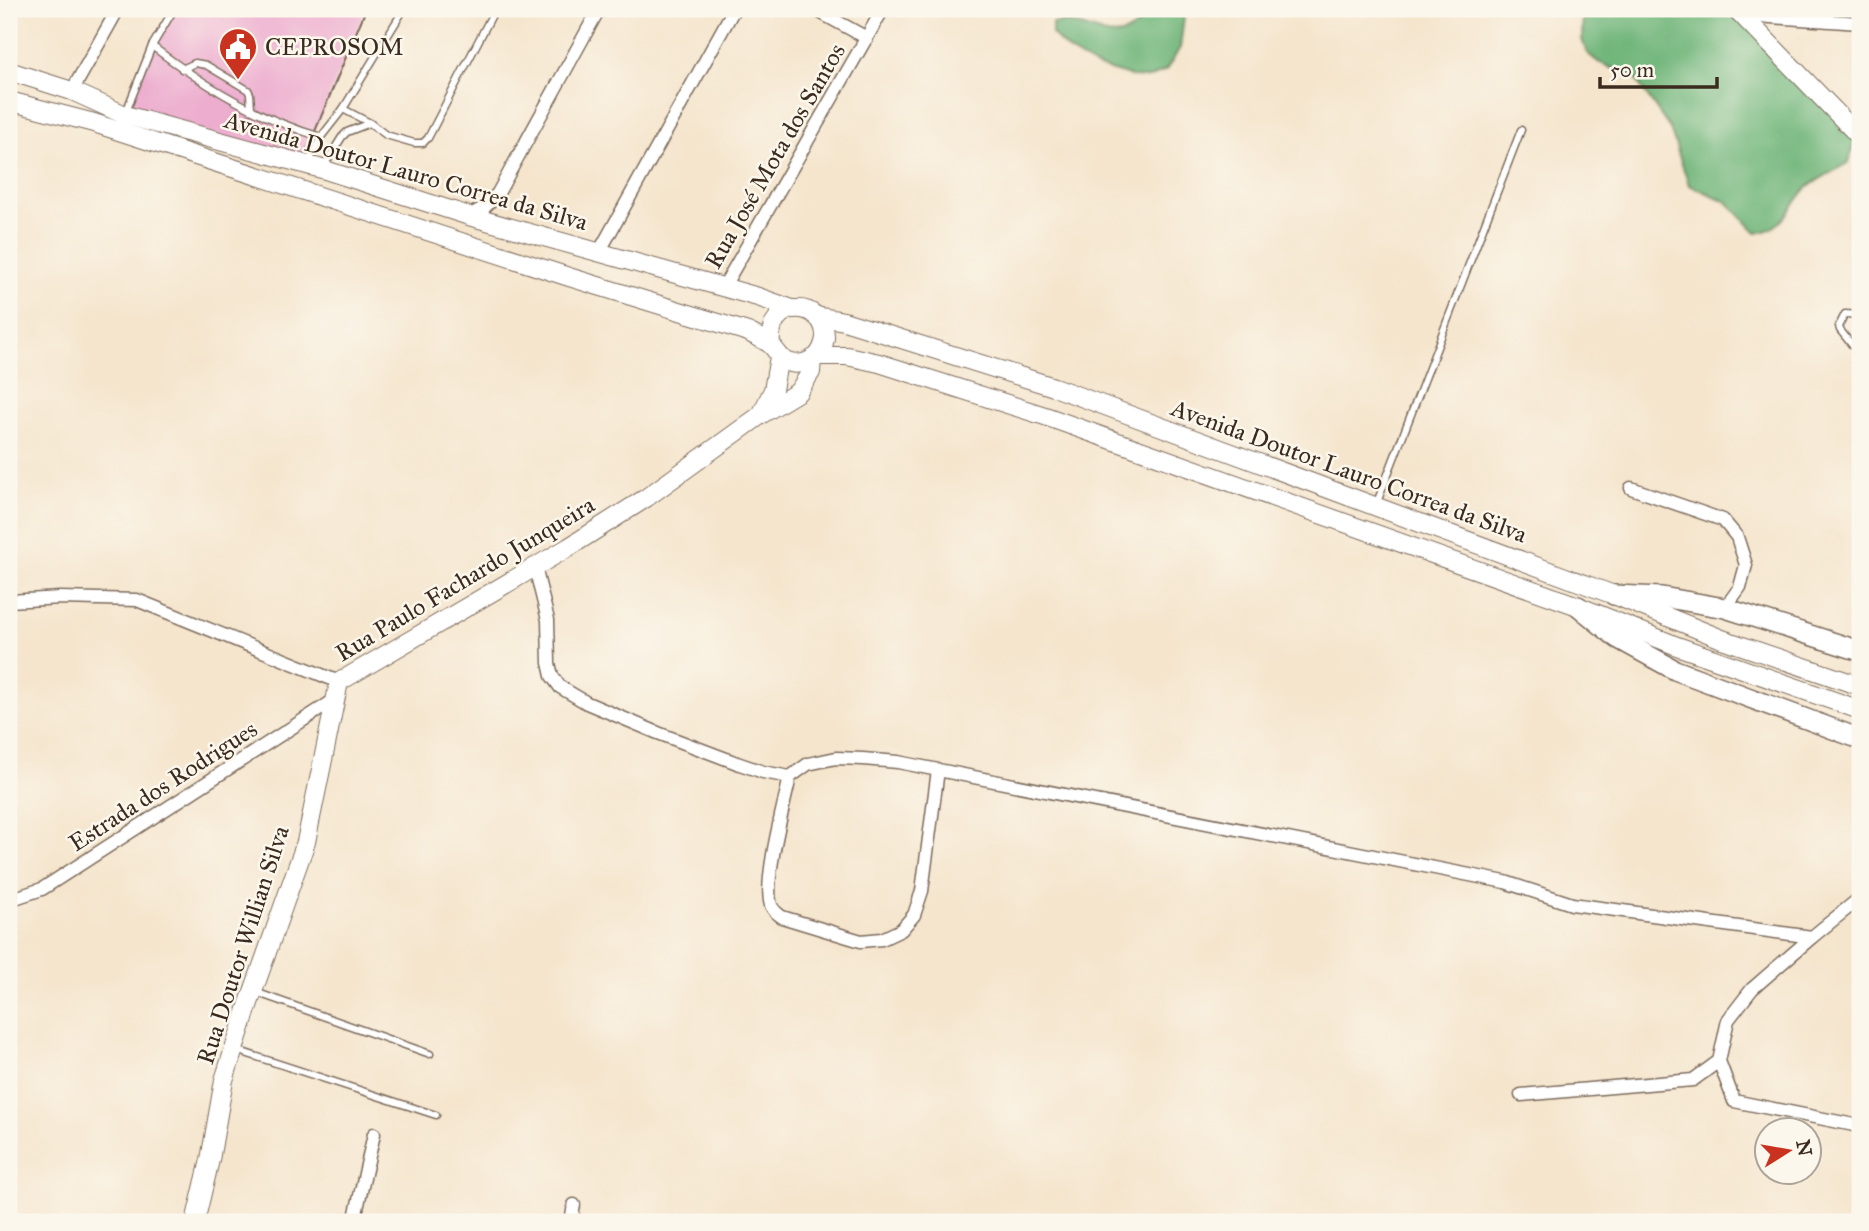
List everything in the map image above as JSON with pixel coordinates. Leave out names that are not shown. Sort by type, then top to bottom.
[{"type":"main road","points":[[1739,12],[1860,138]]},
{"type":"main road","name":"Avenida Doutor Lauro Correa da Silva","points":[[9,71],[72,91],[125,116],[314,167],[469,216],[792,309]]},
{"type":"main road","name":"Avenida Doutor Lauro Correa da Silva","points":[[9,101],[94,123],[556,273],[748,332],[775,351]]},
{"type":"main road","points":[[762,414],[773,390],[775,351],[770,334],[774,322],[781,313],[792,309],[805,310],[816,316],[823,325],[823,347],[814,358],[805,363],[791,363],[775,351]]},
{"type":"main road","name":"Avenida Doutor Lauro Correa da Silva","points":[[816,316],[844,321],[1054,387],[1614,595],[1722,639],[1860,686]]},
{"type":"main road","name":"Avenida Doutor Lauro Correa da Silva","points":[[814,358],[847,356],[879,363],[1045,416],[1578,606],[1677,646],[1860,710]]},
{"type":"main road","name":"Rua Paulo Fachardo Junqueira","points":[[337,691],[646,498],[798,391],[811,372],[814,358]]},
{"type":"main road","points":[[1614,595],[1662,597],[1725,608],[1860,651]]},
{"type":"main road","points":[[1578,606],[1617,638],[1675,670],[1860,739]]},
{"type":"main road","name":"Rua Doutor Willian Silva","points":[[195,1222],[210,1160],[224,1080],[306,842],[337,691]]},
{"type":"street","points":[[72,91],[118,9]]},
{"type":"street","points":[[469,216],[485,206],[498,193],[599,9]]},
{"type":"street","points":[[598,254],[734,9]]},
{"type":"street","points":[[814,9],[867,38]]},
{"type":"street","name":"Rua José Mota dos Santos","points":[[723,288],[883,9]]},
{"type":"street","points":[[1739,12],[1860,23]]},
{"type":"street","points":[[1631,488],[1723,520],[1737,537],[1746,565],[1740,587],[1725,608]]},
{"type":"street","points":[[535,567],[549,630],[549,663],[552,676],[560,687],[587,703],[658,733],[763,772],[790,777]]},
{"type":"street","name":"Rua Paulo Fachardo Junqueira","points":[[9,601],[61,598],[137,600],[337,691]]},
{"type":"street","name":"Estrada dos Rodrigues","points":[[9,900],[41,889],[337,691]]},
{"type":"street","points":[[938,770],[922,891],[914,915],[901,930],[882,939],[861,941],[782,917],[772,909],[769,897],[771,871],[790,777],[808,764],[836,758],[898,762],[1505,882],[1572,904],[1812,937]]},
{"type":"street","points":[[1854,1125],[1734,1101],[1719,1061],[1728,1020],[1752,989],[1860,898]]},
{"type":"street","points":[[1521,1095],[1693,1080],[1719,1061]]},
{"type":"street","points":[[354,1222],[374,1134]]},
{"type":"street","points":[[571,1222],[574,1205]]},
{"type":"lane","points":[[125,116],[152,46],[174,9]]},
{"type":"lane","points":[[314,167],[321,137],[342,109],[404,9]]},
{"type":"lane","points":[[342,109],[370,122],[386,135],[414,144],[423,144],[495,9]]},
{"type":"lane","points":[[152,46],[182,69],[225,95],[286,126],[321,137]]},
{"type":"lane","points":[[182,69],[195,63],[206,65],[248,90],[251,108]]},
{"type":"lane","points":[[314,167],[347,132],[370,122]]},
{"type":"lane","points":[[1375,507],[1521,130]]},
{"type":"lane","points":[[1860,316],[1845,314],[1839,326],[1860,355]]},
{"type":"lane","points":[[253,992],[430,1054]]},
{"type":"lane","points":[[234,1049],[436,1115]]},
{"type":"green space","points":[[1152,9],[1185,9],[1180,48],[1166,70],[1150,78],[1133,77],[1096,66],[1069,51],[1052,34],[1052,23],[1067,23],[1115,35],[1127,32],[1139,24]]},
{"type":"green space","points":[[1583,9],[1743,9],[1855,139],[1849,162],[1810,185],[1774,227],[1757,233],[1726,201],[1689,185],[1670,129],[1635,78],[1598,62],[1587,53],[1582,39]]},
{"type":"building","name":"CEPROSOM","points":[[174,9],[366,9],[303,160],[129,112],[150,51]]},
{"type":"place","name":"CEPROSOM","points":[[238,81]]}]
